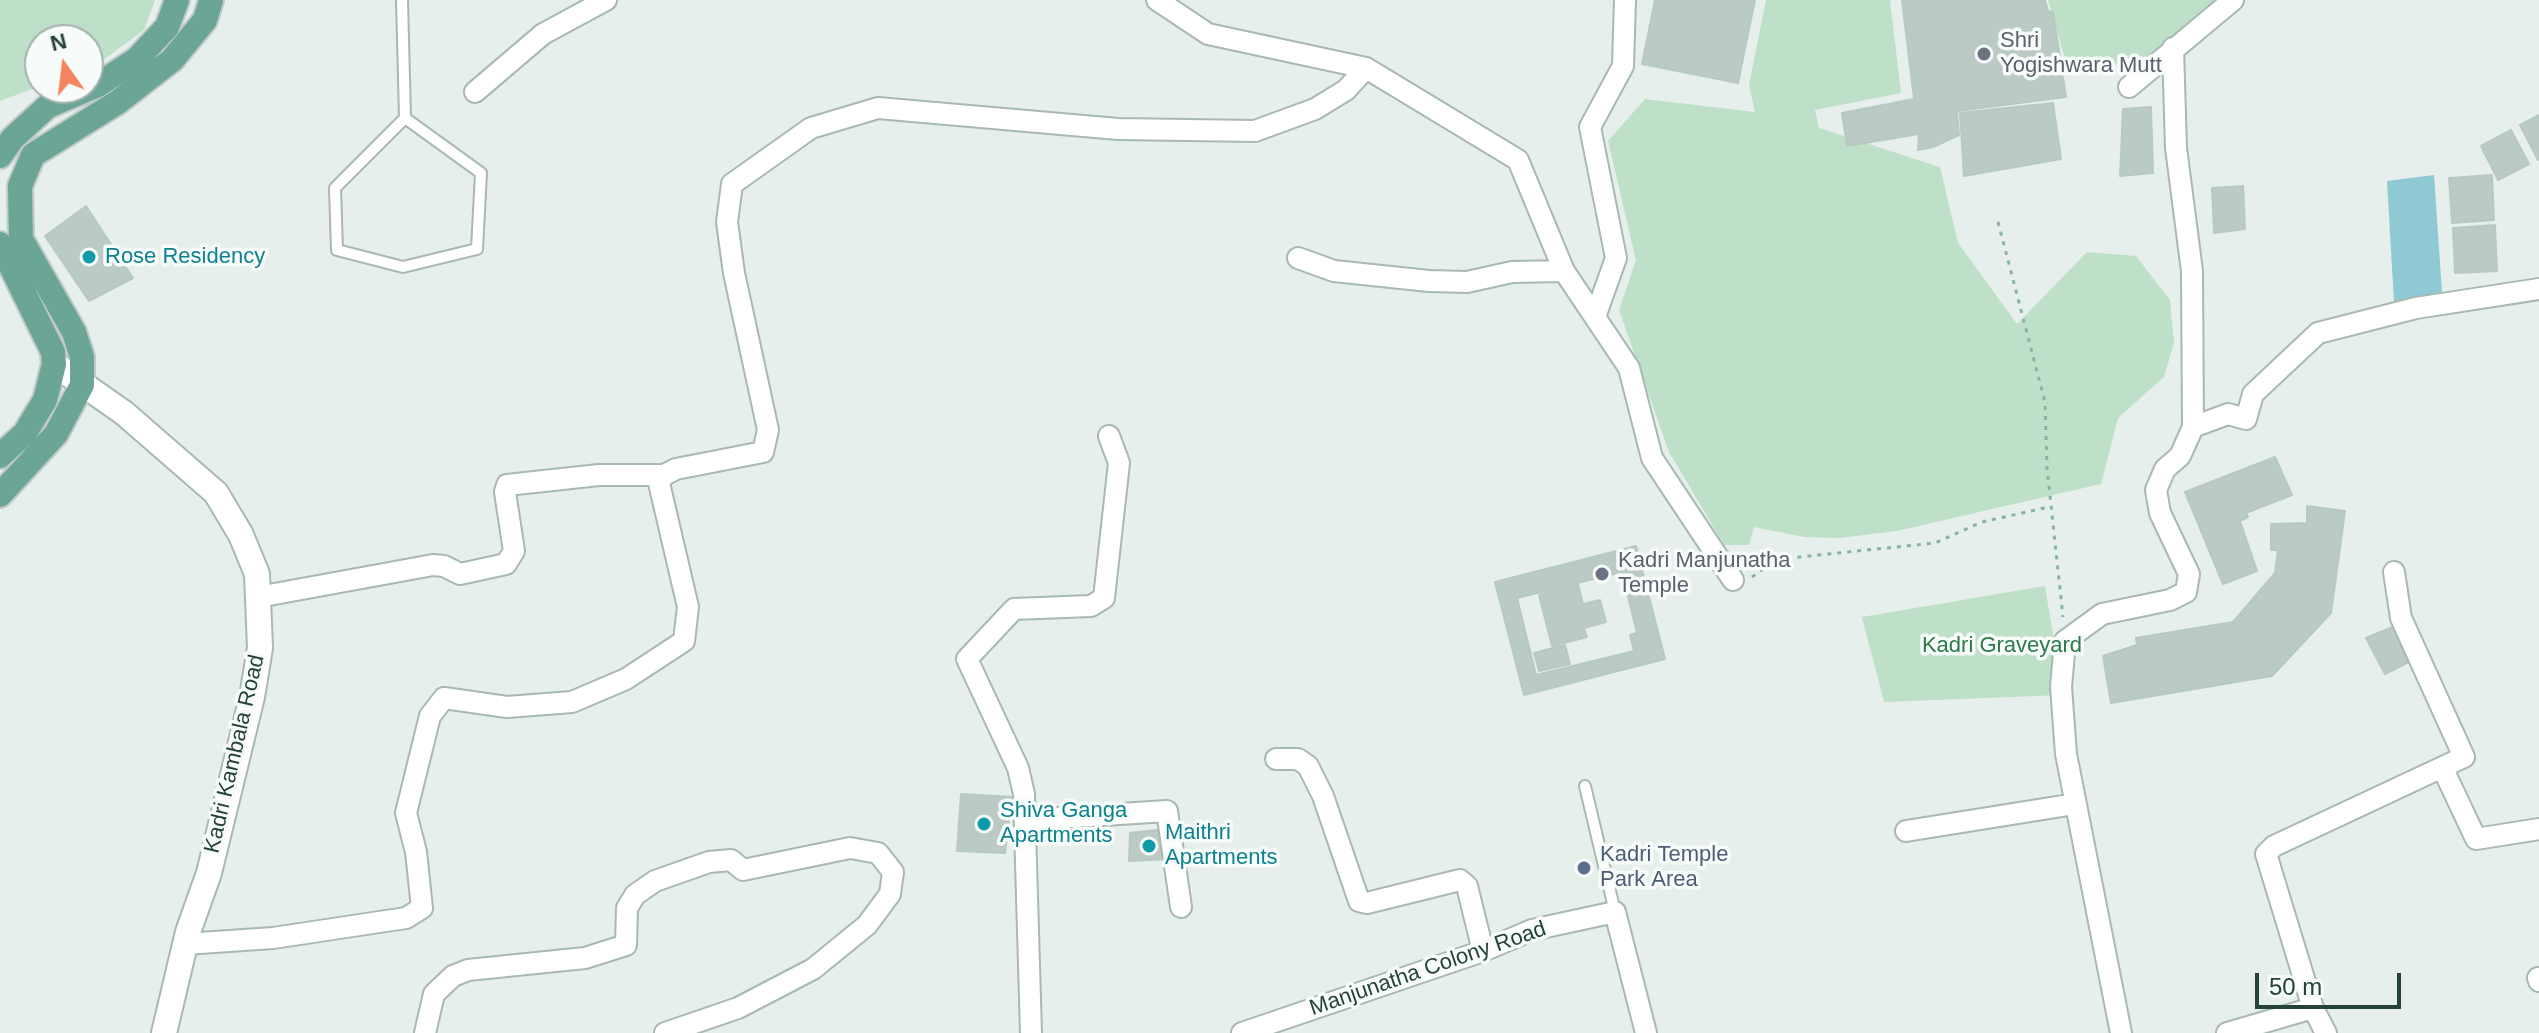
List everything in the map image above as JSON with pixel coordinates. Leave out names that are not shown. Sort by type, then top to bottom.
[{"type":"main road","points":[[0,156],[13,138],[48,106],[98,85],[137,59],[167,27],[177,0]]},
{"type":"main road","points":[[0,495],[56,434],[82,385],[82,357],[74,332],[21,239],[20,186],[33,155],[118,102],[172,60],[205,20],[211,0]]},
{"type":"main road","points":[[0,244],[53,352],[54,364],[45,400],[25,433],[0,456]]},
{"type":"street","points":[[475,92],[543,34],[606,0]]},
{"type":"street","points":[[1157,0],[1208,34],[1366,68],[1518,160],[1564,271],[1629,368],[1652,458],[1742,579]]},
{"type":"street","points":[[1595,317],[1616,258],[1590,127],[1623,66],[1625,0]]},
{"type":"street","points":[[2129,87],[2233,0]]},
{"type":"street","points":[[2121,1033],[2075,804],[2062,721],[2065,641],[2102,614],[2170,600],[2186,592],[2189,574],[2160,513],[2156,490],[2165,469],[2190,440],[2193,427],[2192,271],[2176,148],[2173,48]]},
{"type":"street","points":[[258,597],[433,565],[460,574],[506,564],[514,551],[505,492],[507,485],[599,475],[664,475],[676,469],[763,452],[768,430],[734,273],[727,222],[732,184],[811,128],[878,108],[1118,129],[1255,131],[1315,109],[1346,90],[1366,68]]},
{"type":"street","points":[[1298,258],[1334,271],[1429,281],[1467,282],[1512,272],[1564,271]]},
{"type":"street","points":[[2193,427],[2228,414],[2246,419],[2253,394],[2318,333],[2416,308],[2539,289]]},
{"type":"street","name":"Kadri Kambala Road","points":[[54,364],[124,413],[216,493],[257,574],[260,648],[252,697],[209,873],[185,944],[164,1033]]},
{"type":"street","points":[[1031,1033],[1026,820],[1018,768],[967,659],[1014,609],[1091,606],[1104,598],[1119,463],[1109,436]]},
{"type":"street","points":[[185,944],[273,938],[406,918],[422,908],[416,852],[406,813],[430,716],[444,698],[507,707],[572,702],[626,679],[684,641],[688,607],[659,483],[664,475]]},
{"type":"street","points":[[2326,1033],[2313,1008],[2266,854],[2274,846],[2464,757],[2401,618],[2394,572]]},
{"type":"street","points":[[1276,759],[1298,759],[1308,766],[1323,796],[1359,901],[1367,903],[1460,880],[1467,886],[1483,951]]},
{"type":"street","points":[[2443,769],[2476,839],[2539,829]]},
{"type":"street","points":[[1906,831],[2075,804]]},
{"type":"street","points":[[1026,820],[1167,811],[1181,907]]},
{"type":"street","points":[[425,1033],[434,994],[453,976],[468,970],[585,958],[626,945],[627,908],[635,895],[655,881],[709,862],[731,860],[743,870],[850,848],[878,853],[893,872],[890,894],[867,925],[813,969],[738,1008],[665,1033]]},
{"type":"street","points":[[1615,912],[1646,1033]]},
{"type":"street","name":"Manjunatha Colony Road","points":[[1242,1033],[1483,951],[1532,930],[1615,912]]},
{"type":"street","points":[[2227,1033],[2313,1008]]},
{"type":"lane","points":[[402,0],[405,118],[335,188],[337,250],[403,267],[477,249],[481,173],[405,118]]},
{"type":"lane","points":[[1585,786],[1615,912]]},
{"type":"path","points":[[1998,222],[2045,402],[2050,507],[2065,641]]},
{"type":"path","points":[[1742,579],[1799,557],[1935,543],[1982,522],[2050,507]]},
{"type":"green space","points":[[0,0],[155,0],[144,30],[104,60],[104,24],[24,24],[24,92],[0,101]]},
{"type":"green space","points":[[1766,0],[1890,0],[1901,93],[1815,110],[1819,128],[1940,167],[1958,243],[2017,324],[2087,252],[2136,256],[2170,300],[2174,343],[2164,377],[2118,418],[2101,484],[1897,531],[1839,538],[1804,537],[1754,527],[1749,545],[1724,545],[1669,452],[1619,310],[1636,260],[1608,141],[1645,99],[1755,112],[1749,85]]},
{"type":"green space","points":[[2048,0],[2216,0],[2144,61],[2068,69]]},
{"type":"green space","name":"Kadri Graveyard","points":[[2045,586],[2063,695],[1884,702],[1862,617]]},
{"type":"water","points":[[2434,175],[2442,292],[2394,302],[2387,181]]},
{"type":"building","points":[[1655,0],[1755,0],[1738,83],[1642,64]]},
{"type":"building","name":"Shri Yogishwara Mutt","points":[[1902,0],[2045,0],[2048,11],[2053,12],[2066,97],[1957,111],[1959,135],[1933,147],[1918,150],[1919,134],[1847,146],[1842,113],[1914,99]]},
{"type":"building","name":"Shri Yogishwara Mutt","points":[[2053,103],[2061,159],[1964,176],[1960,113]]},
{"type":"building","points":[[2151,107],[2153,173],[2120,176],[2123,109]]},
{"type":"building","points":[[2539,115],[2539,159],[2538,160],[2520,125]]},
{"type":"building","points":[[2511,130],[2529,164],[2498,180],[2481,146]]},
{"type":"building","points":[[2492,175],[2494,220],[2452,223],[2449,178]]},
{"type":"building","points":[[2243,186],[2245,229],[2214,233],[2212,188]]},
{"type":"building","name":"Rose Residency","points":[[86,206],[133,278],[89,301],[45,236]]},
{"type":"building","points":[[2495,225],[2497,271],[2455,273],[2453,228]]},
{"type":"building","points":[[2275,457],[2292,495],[2246,513],[2248,517],[2240,521],[2257,571],[2223,584],[2185,492]]},
{"type":"building","points":[[2307,506],[2345,511],[2331,613],[2272,676],[2111,703],[2103,656],[2137,645],[2136,638],[2233,622],[2275,573],[2278,550],[2271,550],[2271,524],[2307,523]]},
{"type":"building","points":[[1636,546],[1665,659],[1524,695],[1495,582]],"holes":[[[1622,572],[1637,633],[1630,635],[1634,651],[1536,675],[1517,598]]]},
{"type":"building","points":[[1578,584],[1583,604],[1600,600],[1606,622],[1584,628],[1587,637],[1552,646],[1539,595]]},
{"type":"building","points":[[2395,626],[2413,660],[2385,674],[2366,638]]},
{"type":"building","points":[[1565,645],[1570,664],[1539,671],[1534,653]]},
{"type":"building","name":"Shiva Ganga Apartments","points":[[961,794],[1012,797],[1005,853],[957,851]]},
{"type":"building","name":"Maithri Apartments","points":[[1165,829],[1169,859],[1129,861],[1130,833]]},
{"type":"place","name":"Shri Yogishwara Mutt","points":[[1984,54]]},
{"type":"place","name":"Rose Residency","points":[[89,257]]},
{"type":"place","name":"Kadri Manjunatha Temple","points":[[1602,574]]},
{"type":"place","name":"Shiva Ganga Apartments","points":[[984,824]]},
{"type":"place","name":"Maithri Apartments","points":[[1149,846]]},
{"type":"place","name":"Kadri Temple Park Area","points":[[1584,868]]}]
